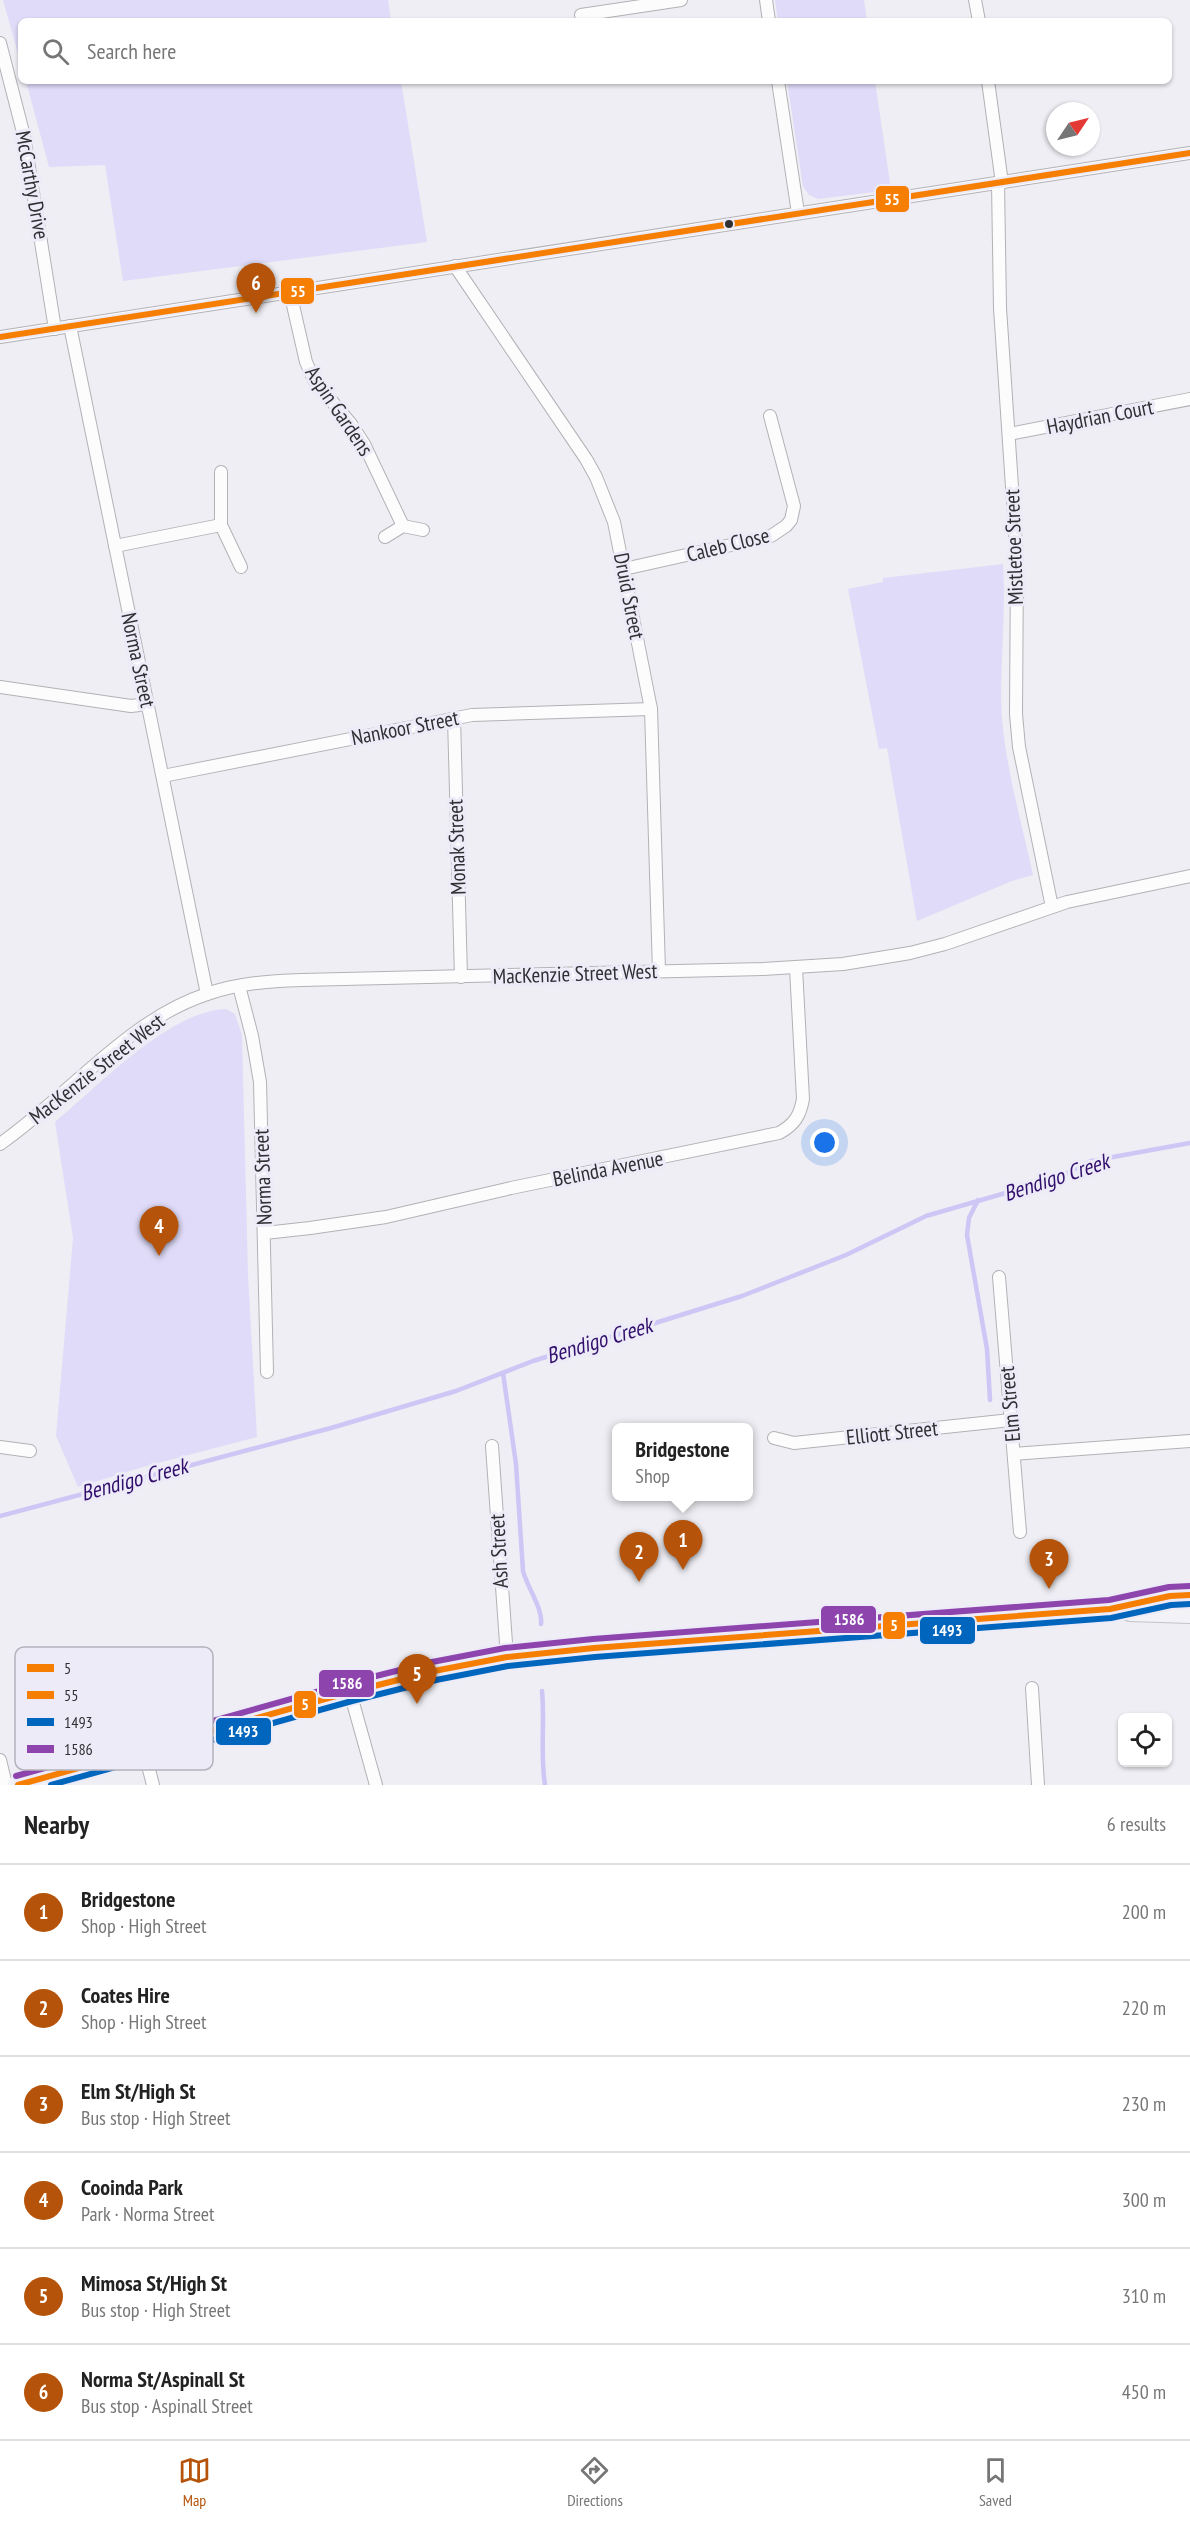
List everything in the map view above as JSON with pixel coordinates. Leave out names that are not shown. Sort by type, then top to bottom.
[{"type":"highway","points":[[213,1731],[350,1692],[434,1671],[507,1657],[594,1648],[1110,1609],[1170,1596],[1190,1595]]},
{"type":"highway","points":[[1110,1609],[1165,1614],[1190,1613]]},
{"type":"highway","points":[[18,1785],[72,1770]]},
{"type":"street","points":[[581,15],[681,0]]},
{"type":"street","points":[[766,0],[769,18]]},
{"type":"street","points":[[975,0],[978,18]]},
{"type":"street","name":"McCarthy Drive","points":[[0,43],[24,136],[55,329]]},
{"type":"street","points":[[778,84],[798,213]]},
{"type":"street","name":"Mistletoe Street","points":[[988,84],[1000,183],[1000,308],[1017,561],[1016,714],[1019,747],[1052,907]]},
{"type":"street","points":[[0,337],[1190,153]]},
{"type":"street","name":"Druid Street","points":[[455,266],[596,477],[614,522],[651,709],[659,971]]},
{"type":"street","name":"Aspin Gardens","points":[[290,292],[306,363],[314,380],[351,424],[364,444],[403,526]]},
{"type":"street","name":"Norma Street","points":[[70,326],[207,994]]},
{"type":"street","name":"Haydrian Court","points":[[1009,434],[1190,399]]},
{"type":"street","name":"Caleb Close","points":[[624,569],[750,542],[777,534],[786,526],[791,520],[794,506],[770,416]]},
{"type":"street","points":[[221,472],[220,525],[241,567]]},
{"type":"street","points":[[115,546],[220,525]]},
{"type":"street","points":[[385,537],[403,526],[423,530]]},
{"type":"street","points":[[0,687],[131,706],[148,704]]},
{"type":"street","name":"Nankoor Street","points":[[163,776],[454,718],[490,713],[651,709]]},
{"type":"street","name":"Monak Street","points":[[454,718],[461,977]]},
{"type":"street","name":"MacKenzie Street West","points":[[0,1144],[37,1117],[134,1034],[186,1003],[207,994],[239,986],[302,980],[796,968],[867,961],[945,944],[1088,897],[1190,876]]},
{"type":"street","name":"Belinda Avenue","points":[[265,1233],[386,1217],[511,1188],[779,1133],[793,1124],[803,1099],[796,968]]},
{"type":"street","name":"Norma Street","points":[[239,986],[252,1036],[260,1082],[267,1372]]},
{"type":"street","name":"Elm Street","points":[[999,1277],[1020,1532]]},
{"type":"street","name":"Elliott Street","points":[[774,1438],[794,1443],[1011,1420]]},
{"type":"street","points":[[1014,1454],[1190,1441]]},
{"type":"street","name":"Ash Street","points":[[492,1446],[507,1657]]},
{"type":"street","points":[[0,1448],[30,1451]]},
{"type":"street","points":[[1032,1688],[1038,1785]]},
{"type":"street","points":[[350,1692],[376,1785]]},
{"type":"street","points":[[0,1760],[6,1785]]},
{"type":"street","points":[[149,1770],[153,1785]]},
{"type":"shaded area","points":[[3,0],[388,0],[391,18],[18,18],[18,53]]},
{"type":"shaded area","points":[[775,0],[864,0],[867,18],[778,18]]},
{"type":"shaded area","points":[[27,84],[401,84],[427,242],[123,281],[105,165],[49,167]]},
{"type":"shaded area","points":[[787,84],[875,84],[891,190],[818,199],[809,195],[803,186]]},
{"type":"shaded area","points":[[1003,564],[1002,720],[1008,765],[1033,875],[1012,881],[917,921],[887,748],[879,749],[848,589],[883,582],[883,578]]},
{"type":"shaded area","points":[[226,1009],[235,1014],[242,1035],[248,1274],[257,1437],[78,1487],[56,1436],[73,1238],[55,1122],[113,1071],[158,1036],[181,1022],[204,1013]]},
{"type":"waterway","name":"Bendigo Creek","points":[[0,1516],[331,1428],[456,1391],[533,1361],[742,1296],[846,1255],[926,1216],[1057,1178],[1091,1161],[1190,1143]]},
{"type":"waterway","points":[[978,1200],[969,1218],[967,1235],[987,1349],[990,1400]]},
{"type":"waterway","points":[[503,1373],[516,1464],[523,1571],[540,1611],[541,1624]]},
{"type":"waterway","points":[[542,1691],[545,1785]]},
{"type":"transit line","name":"55","points":[[0,337],[1190,153]]},
{"type":"transit line","name":"1586","points":[[213,1721],[432,1662],[505,1648],[593,1639],[1109,1600],[1169,1587],[1190,1586]]},
{"type":"transit line","name":"5","points":[[213,1730],[434,1671],[507,1657],[594,1648],[1110,1609],[1170,1596],[1190,1595]]},
{"type":"transit line","name":"1493","points":[[213,1740],[352,1701],[436,1680],[508,1666],[595,1657],[1111,1618],[1171,1605],[1190,1604]]},
{"type":"transit line","name":"1586","points":[[16,1776],[37,1770]]},
{"type":"transit line","name":"5","points":[[18,1785],[72,1770]]},
{"type":"transit line","name":"1493","points":[[51,1785],[105,1770]]},
{"type":"place","name":"Norma St/Aspinall St","points":[[256,313]]},
{"type":"place","name":"Cooinda Park","points":[[159,1256]]},
{"type":"place","name":"Bridgestone","points":[[683,1570]]},
{"type":"place","name":"Coates Hire","points":[[639,1582]]},
{"type":"place","name":"Elm St/High St","points":[[1049,1589]]},
{"type":"place","name":"Mimosa St/High St","points":[[417,1704]]}]
